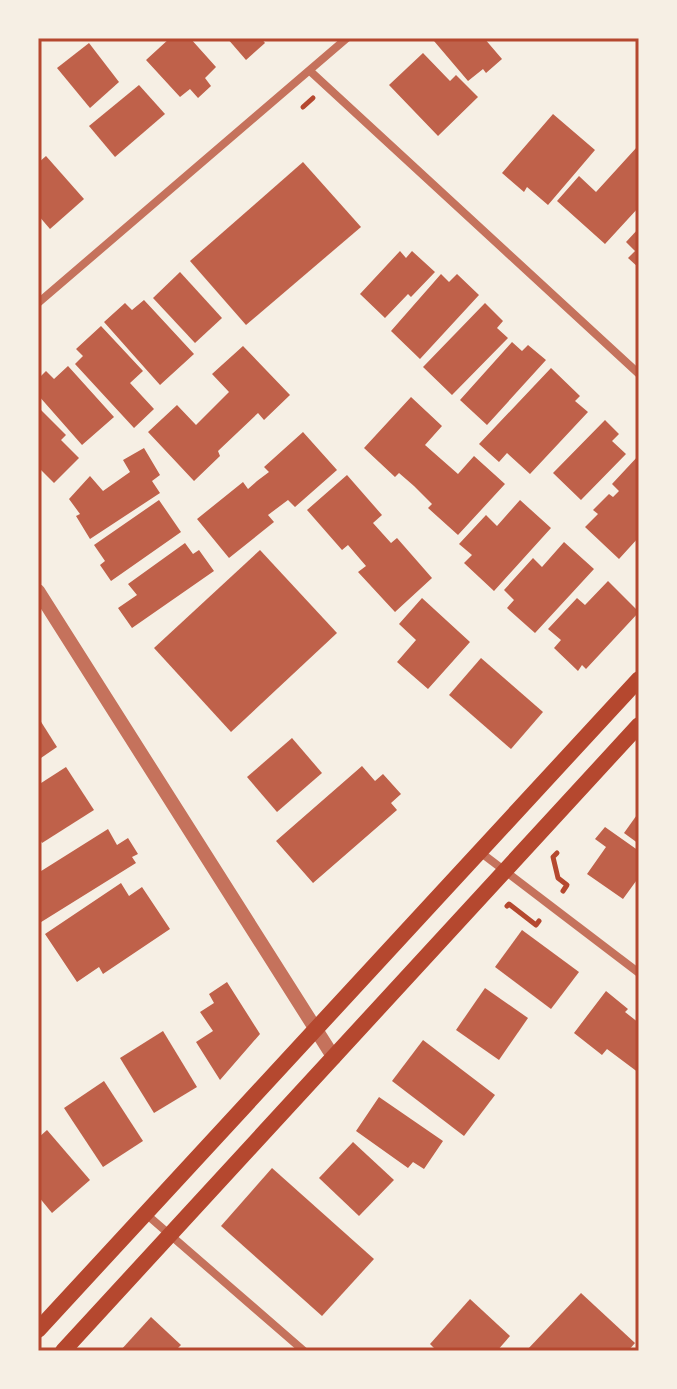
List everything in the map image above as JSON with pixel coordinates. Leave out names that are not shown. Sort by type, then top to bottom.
[{"type":"main road","points":[[38,1330],[639,679]]},
{"type":"main road","points":[[63,1351],[639,725]]},
{"type":"street","points":[[38,303],[347,38]]},
{"type":"street","points":[[310,71],[639,374]]},
{"type":"street","points":[[38,591],[334,1058]]},
{"type":"street","points":[[479,851],[639,973]]},
{"type":"street","points":[[146,1214],[304,1351]]},
{"type":"path","points":[[564,845],[553,857],[558,878],[567,885],[564,891]]},
{"type":"building","points":[[170,38],[190,38],[216,67],[205,78],[211,86],[198,98],[190,89],[180,97],[146,60]]},
{"type":"building","points":[[227,38],[261,38],[265,43],[246,60]]},
{"type":"building","points":[[438,38],[484,38],[502,59],[486,73],[483,69],[468,81],[434,41]]},
{"type":"building","points":[[89,43],[119,82],[90,108],[57,68]]},
{"type":"building","points":[[423,53],[450,81],[456,75],[478,97],[438,136],[389,85]]},
{"type":"building","points":[[139,85],[165,114],[115,157],[89,126]]},
{"type":"building","points":[[553,114],[595,150],[548,205],[527,187],[524,192],[502,173]]},
{"type":"building","points":[[637,147],[639,207],[605,244],[557,201],[579,176],[596,192]]},
{"type":"building","points":[[46,156],[84,199],[50,229],[38,215],[38,163]]},
{"type":"building","points":[[303,162],[361,227],[246,325],[190,261]]},
{"type":"building","points":[[639,228],[639,268],[628,258],[635,251],[626,242]]},
{"type":"building","points":[[400,251],[406,258],[412,251],[435,272],[385,318],[360,294]]},
{"type":"building","points":[[180,272],[222,318],[195,343],[153,298]]},
{"type":"building","points":[[441,274],[449,282],[457,274],[479,295],[420,359],[391,331]]},
{"type":"building","points":[[144,300],[194,354],[160,385],[104,322],[125,303],[132,310]]},
{"type":"building","points":[[485,303],[503,321],[497,328],[508,338],[452,395],[423,367]]},
{"type":"building","points":[[101,326],[143,371],[130,383],[154,409],[134,428],[75,364],[83,356],[76,349]]},
{"type":"building","points":[[512,342],[522,351],[528,345],[546,360],[487,425],[460,400]]},
{"type":"building","points":[[243,346],[290,395],[264,420],[258,413],[218,451],[220,456],[194,481],[148,432],[177,405],[196,425],[229,392],[212,374]]},
{"type":"building","points":[[68,366],[114,417],[82,445],[38,395],[38,379],[46,371],[54,379]]},
{"type":"building","points":[[551,368],[580,396],[575,401],[588,412],[530,474],[507,453],[499,462],[479,444]]},
{"type":"building","points":[[411,397],[442,426],[425,445],[458,474],[474,456],[505,484],[458,535],[428,508],[432,504],[414,486],[399,473],[395,477],[364,448]]},
{"type":"building","points":[[41,410],[66,435],[61,440],[79,458],[54,483],[38,467],[38,413]]},
{"type":"building","points":[[605,420],[619,434],[612,441],[626,454],[581,500],[553,473]]},
{"type":"building","points":[[303,432],[337,470],[295,507],[288,500],[268,515],[274,522],[229,558],[197,519],[243,482],[248,489],[269,472],[264,467]]},
{"type":"building","points":[[144,448],[160,475],[152,481],[160,493],[90,539],[76,516],[80,514],[69,499],[90,476],[103,491],[130,472],[123,460]]},
{"type":"building","points":[[639,455],[639,537],[619,559],[585,527],[598,514],[593,510],[609,494],[613,497],[619,491],[612,484]]},
{"type":"building","points":[[347,475],[382,515],[373,523],[391,543],[397,538],[432,578],[395,612],[358,572],[366,566],[348,545],[342,550],[307,510]]},
{"type":"building","points":[[159,500],[181,532],[111,581],[100,565],[105,561],[94,545]]},
{"type":"building","points":[[520,500],[551,528],[494,591],[464,563],[472,555],[459,544],[486,515],[497,526]]},
{"type":"building","points":[[564,542],[594,569],[535,633],[507,608],[514,600],[504,590],[533,558],[542,567]]},
{"type":"building","points":[[185,543],[193,554],[199,550],[214,571],[132,628],[118,608],[137,595],[128,584]]},
{"type":"building","points":[[260,550],[337,633],[231,732],[154,648]]},
{"type":"building","points":[[608,581],[639,612],[586,669],[582,665],[578,671],[554,648],[561,640],[548,629],[577,598],[585,605]]},
{"type":"building","points":[[422,598],[470,642],[428,689],[397,662],[416,640],[399,624]]},
{"type":"building","points":[[481,658],[543,712],[511,749],[449,695]]},
{"type":"building","points":[[38,717],[57,747],[38,760]]},
{"type":"building","points":[[292,738],[322,773],[277,812],[247,777]]},
{"type":"building","points":[[362,766],[375,781],[383,774],[401,794],[391,803],[397,810],[313,883],[276,841]]},
{"type":"building","points":[[66,767],[94,810],[42,843],[38,836],[38,785]]},
{"type":"building","points":[[639,812],[639,844],[624,833]]},
{"type":"building","points":[[605,827],[639,851],[639,877],[623,899],[587,874],[606,847],[595,839]]},
{"type":"building","points":[[108,829],[117,845],[128,838],[138,854],[132,857],[136,863],[38,924],[38,873]]},
{"type":"building","points":[[121,883],[129,896],[142,887],[170,929],[103,974],[99,967],[77,982],[45,934]]},
{"type":"building","points":[[522,930],[579,972],[551,1009],[495,967]]},
{"type":"building","points":[[227,982],[260,1034],[220,1080],[196,1042],[213,1031],[200,1012],[214,1003],[209,994]]},
{"type":"building","points":[[485,988],[528,1018],[499,1060],[456,1030]]},
{"type":"building","points":[[606,991],[639,1023],[639,1073],[607,1049],[602,1055],[574,1033]]},
{"type":"building","points":[[163,1031],[197,1087],[154,1113],[120,1058]]},
{"type":"building","points":[[423,1040],[495,1095],[464,1136],[392,1081]]},
{"type":"building","points":[[104,1081],[143,1141],[103,1167],[64,1108]]},
{"type":"building","points":[[379,1097],[443,1141],[424,1169],[413,1162],[408,1168],[356,1131]]},
{"type":"building","points":[[47,1130],[90,1180],[52,1213],[38,1196],[38,1138]]},
{"type":"building","points":[[353,1142],[394,1180],[359,1216],[319,1178]]},
{"type":"building","points":[[272,1168],[374,1259],[322,1316],[221,1226]]},
{"type":"building","points":[[581,1293],[635,1343],[628,1351],[526,1351]]},
{"type":"building","points":[[470,1299],[510,1336],[497,1351],[437,1351],[430,1344]]},
{"type":"building","points":[[151,1317],[181,1345],[175,1351],[120,1351]]}]
